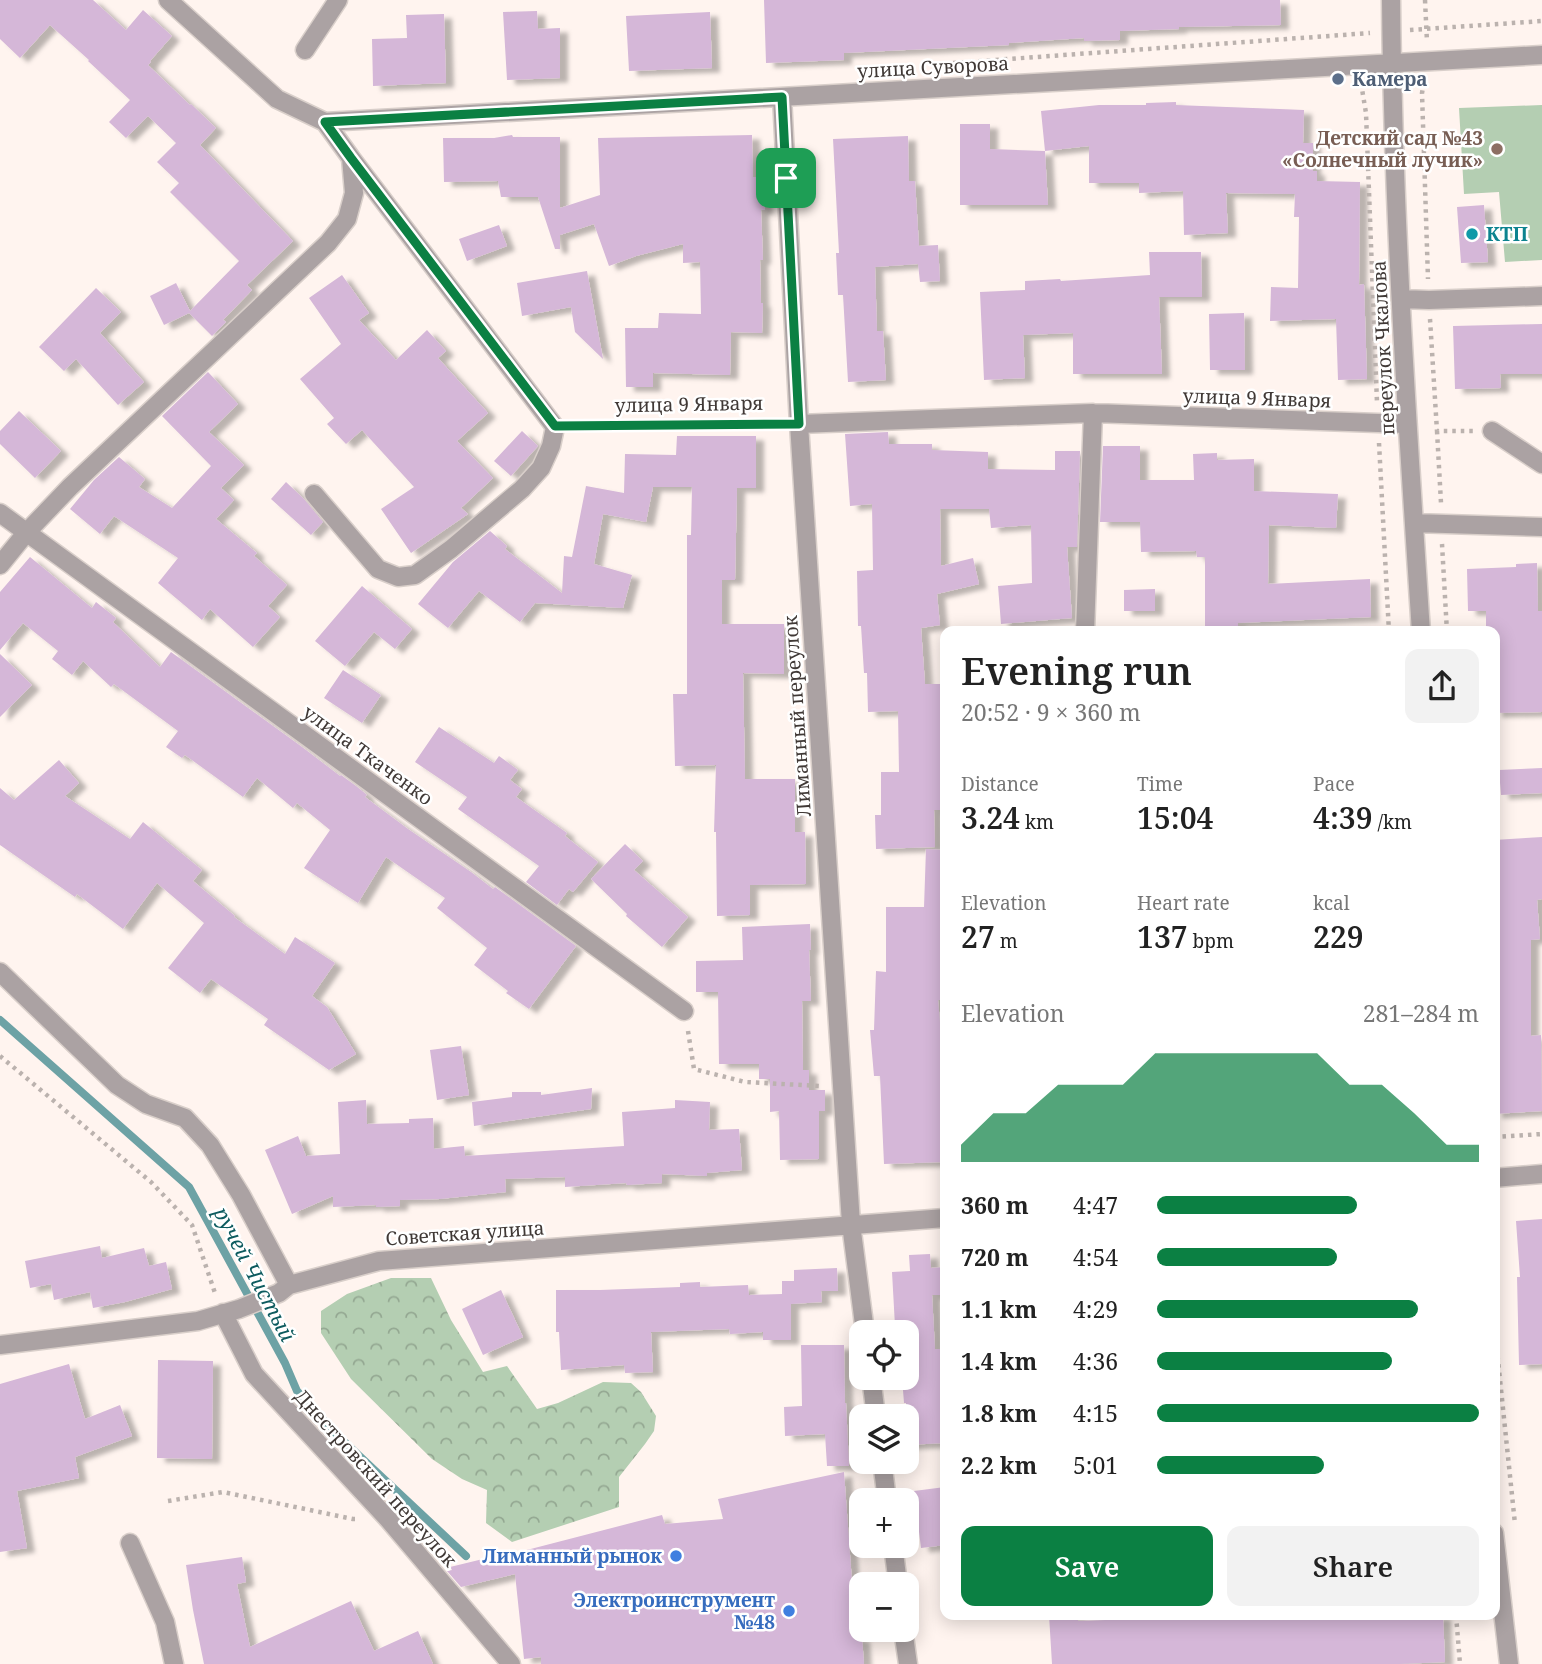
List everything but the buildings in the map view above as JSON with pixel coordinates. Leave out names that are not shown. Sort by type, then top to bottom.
[{"type":"street","points":[[167,0],[277,99],[325,122],[555,426],[551,446],[541,468],[523,489],[415,575],[398,577],[378,569],[314,494]]},
{"type":"street","points":[[305,50],[338,0]]},
{"type":"street","name":"переулок Чкалова","points":[[1391,0],[1401,299],[1421,626]]},
{"type":"street","name":"улица Суворова","points":[[325,122],[1542,55]]},
{"type":"street","name":"Лиманный переулок","points":[[782,97],[799,424],[851,1224],[863,1320]]},
{"type":"street","points":[[0,565],[70,487],[328,243],[347,219],[354,193],[351,158]]},
{"type":"street","points":[[1401,299],[1542,296]]},
{"type":"street","points":[[1086,626],[1093,413]]},
{"type":"street","name":"улица 9 Января","points":[[799,424],[1093,413],[1407,424]]},
{"type":"street","points":[[1492,431],[1542,464]]},
{"type":"street","name":"улица Ткаченко","points":[[0,513],[684,1011]]},
{"type":"street","points":[[1414,523],[1441,514],[1542,527]]},
{"type":"street","points":[[0,972],[117,1085],[146,1104],[186,1118],[210,1145],[242,1195],[284,1289]]},
{"type":"street","points":[[1500,1178],[1542,1174]]},
{"type":"street","name":"Советская улица","points":[[0,1345],[198,1321],[231,1311],[284,1289],[379,1261],[940,1217]]},
{"type":"street","name":"Днестровский переулок","points":[[231,1311],[254,1374],[388,1519],[511,1664]]},
{"type":"street","points":[[130,1543],[165,1622],[174,1664]]},
{"type":"street","points":[[1500,1585],[1509,1664]]},
{"type":"street","points":[[905,1642],[908,1664]]},
{"type":"path","points":[[1425,0],[1428,61],[1422,93],[1429,300],[1447,626]]},
{"type":"path","points":[[942,64],[1542,21]]},
{"type":"path","points":[[1357,34],[1358,65],[1366,113],[1389,626]]},
{"type":"path","name":"улица 9 Января","points":[[555,426],[799,424]]},
{"type":"path","points":[[1437,431],[1492,431]]},
{"type":"path","points":[[684,1011],[694,1069],[745,1082],[842,1087]]},
{"type":"path","points":[[0,1056],[151,1182],[192,1225],[231,1311]]},
{"type":"path","points":[[1500,1137],[1542,1134]]},
{"type":"path","points":[[1500,1381],[1515,1527]]},
{"type":"path","points":[[168,1501],[223,1492],[353,1519],[388,1519]]},
{"type":"path","points":[[1456,1620],[1460,1664]]},
{"type":"green space","name":"Детский сад №43 «Солнечный лучик»","points":[[1542,105],[1542,260],[1505,262],[1499,192],[1464,194],[1459,108]]},
{"type":"green space","points":[[391,1278],[431,1278],[451,1320],[483,1372],[507,1366],[537,1409],[558,1403],[603,1382],[631,1383],[641,1392],[656,1416],[654,1431],[619,1477],[619,1507],[512,1542],[486,1523],[487,1490],[462,1479],[432,1459],[351,1379],[321,1333],[321,1311],[347,1294]]},
{"type":"waterway","name":"ручей Чистый","points":[[0,1020],[189,1187],[285,1363],[297,1391],[338,1436],[466,1556]]},
{"type":"place","name":"Камера","points":[[1338,79]]},
{"type":"place","name":"Детский сад №43 «Солнечный лучик»","points":[[1497,149]]},
{"type":"place","name":"КТП","points":[[1472,234]]},
{"type":"place","name":"Лиманный рынок","points":[[676,1556]]},
{"type":"place","name":"Электроинструмент №48","points":[[789,1611]]},
{"type":"route","points":[[782,97],[786,178],[799,424],[555,426],[325,122],[782,97]]}]
